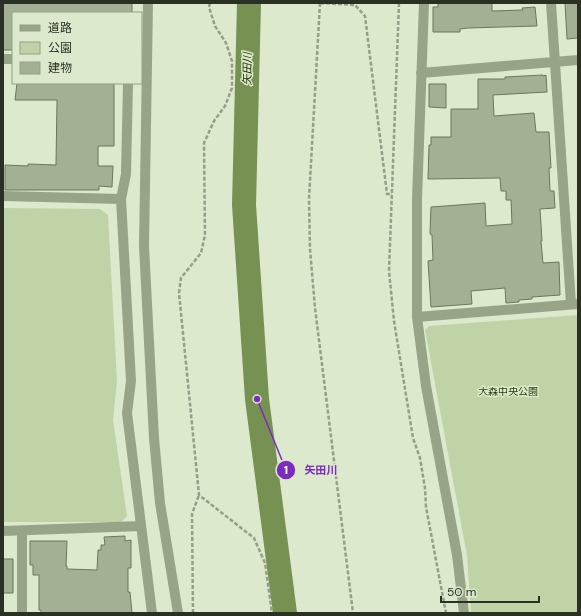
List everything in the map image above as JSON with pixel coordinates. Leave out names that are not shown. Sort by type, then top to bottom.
[{"type":"street","points":[[148,3],[144,246],[154,438],[160,503],[178,613]]},
{"type":"street","points":[[424,3],[417,199],[416,317],[426,386],[457,555],[464,613]]},
{"type":"street","points":[[416,317],[574,304],[554,61],[551,3]]},
{"type":"street","points":[[421,73],[578,60]]},
{"type":"street","points":[[128,84],[126,174],[121,199],[131,380],[127,413],[152,613]]},
{"type":"street","points":[[3,196],[121,199]]},
{"type":"street","points":[[3,531],[141,526]]},
{"type":"street","points":[[22,531],[22,613]]},
{"type":"path","points":[[193,613],[192,514],[199,494],[179,293],[181,278],[201,253],[205,235],[204,144],[214,121],[225,106],[232,88],[232,61],[226,43],[215,26],[209,8],[210,3]]},
{"type":"path","points":[[352,613],[310,249],[309,199],[320,3],[355,5],[365,16],[387,194],[392,194]]},
{"type":"path","points":[[199,494],[254,538],[265,563],[272,613]]},
{"type":"green space","points":[[3,208],[100,209],[108,215],[117,381],[113,420],[127,516],[121,522],[3,522]]},
{"type":"green space","name":"大森中央公園","points":[[578,315],[578,613],[471,613],[467,555],[425,330],[429,326]]},
{"type":"building","points":[[3,3],[132,3],[132,12],[12,12],[12,50],[3,50]]},
{"type":"building","points":[[438,3],[492,3],[492,11],[523,10],[522,8],[535,7],[537,26],[468,28],[460,29],[460,32],[433,32],[433,7],[438,7]]},
{"type":"building","points":[[565,3],[578,3],[578,38],[567,39]]},
{"type":"building","points":[[546,75],[547,92],[493,95],[494,116],[534,113],[536,132],[549,132],[551,168],[549,168],[550,191],[554,191],[555,208],[540,209],[541,241],[543,263],[559,262],[560,295],[532,297],[532,299],[519,300],[519,302],[506,303],[505,288],[471,291],[472,304],[431,307],[428,261],[433,260],[432,235],[430,234],[431,207],[485,203],[486,226],[512,224],[511,200],[506,200],[506,191],[501,191],[500,178],[428,179],[429,145],[431,145],[431,137],[451,137],[451,109],[478,109],[478,79],[505,79],[505,77]]},
{"type":"building","points":[[17,84],[114,84],[114,146],[98,146],[98,166],[113,166],[112,187],[99,186],[99,190],[5,190],[5,165],[56,165],[57,100],[15,100]]},
{"type":"building","points":[[429,84],[446,84],[446,108],[429,107]]},
{"type":"building","points":[[125,536],[125,541],[131,540],[131,568],[128,568],[128,592],[130,592],[132,613],[41,613],[41,610],[39,610],[39,575],[33,575],[33,565],[30,565],[30,541],[67,541],[67,569],[97,570],[98,550],[101,550],[101,545],[105,545],[104,537]]},
{"type":"building","points":[[3,559],[13,559],[13,593],[3,593]]},
{"type":"waterway","name":"矢田川","points":[[249,3],[244,205],[257,399],[285,613]]},
{"type":"place","name":"矢田川","points":[[257,399]]}]
